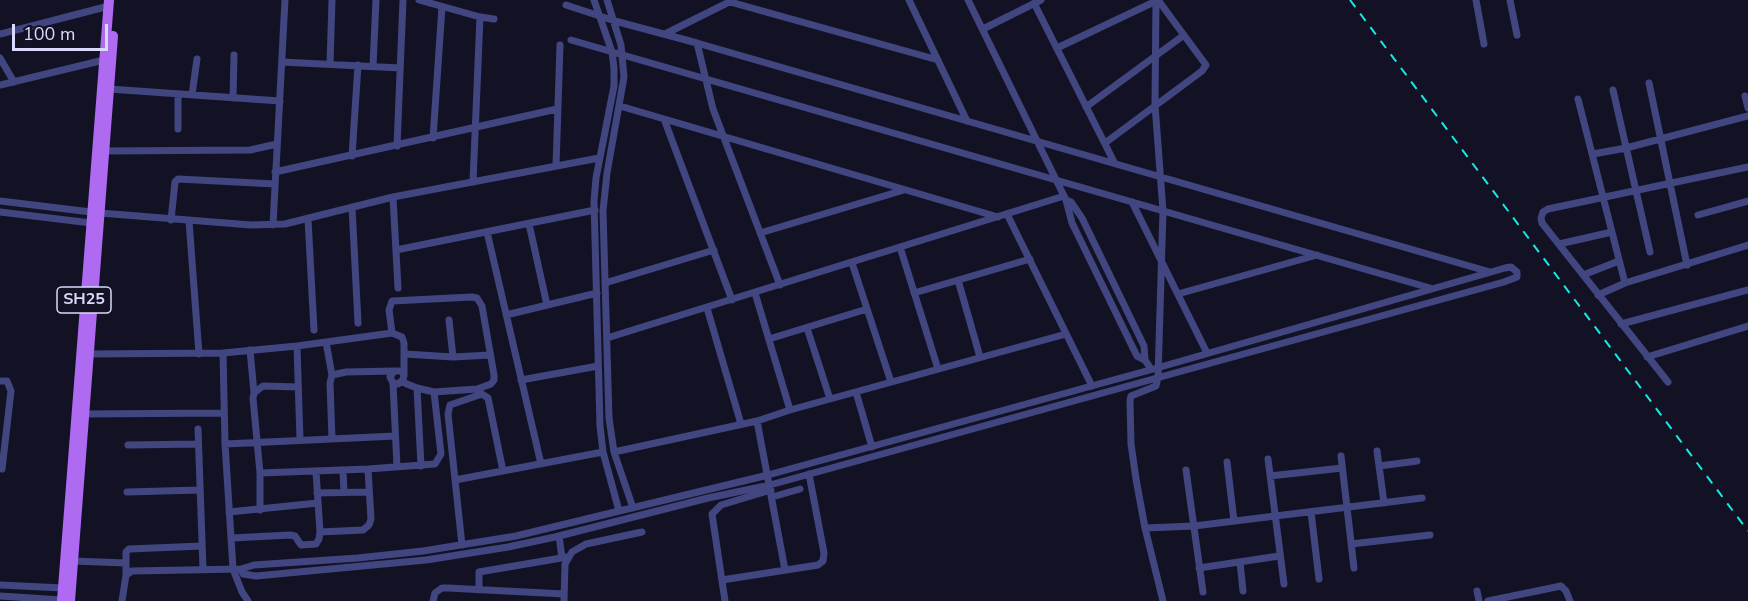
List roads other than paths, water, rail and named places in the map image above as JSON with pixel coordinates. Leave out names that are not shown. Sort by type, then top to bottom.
[{"type":"main road","name":"SH25","points":[[64,598],[73,561],[72,525],[104,60],[111,2]]},
{"type":"main road","name":"SH25","points":[[64,598],[84,414],[94,216],[104,151],[109,90],[111,2]]},
{"type":"street","points":[[273,225],[285,0]]},
{"type":"street","points":[[330,64],[332,0]]},
{"type":"street","points":[[373,66],[376,0]]},
{"type":"street","points":[[397,146],[403,0]]},
{"type":"street","points":[[419,0],[480,18],[494,19]]},
{"type":"street","points":[[594,0],[612,52],[614,87],[596,178],[595,210],[600,426],[603,452],[618,511]]},
{"type":"street","points":[[607,0],[615,21],[624,77],[603,211],[609,418],[614,452],[633,508]]},
{"type":"street","points":[[909,0],[967,121]]},
{"type":"street","points":[[968,0],[1066,198],[1072,223],[1137,356],[1145,360],[1158,377],[1156,386],[1131,396]]},
{"type":"street","points":[[1105,143],[1202,71],[1206,65],[1156,0]]},
{"type":"street","points":[[1057,48],[1156,0]]},
{"type":"street","points":[[1154,369],[1162,262],[1161,177],[1155,105],[1156,0]]},
{"type":"street","points":[[1476,0],[1484,44]]},
{"type":"street","points":[[1510,0],[1517,35]]},
{"type":"street","points":[[665,34],[731,1],[938,60]]},
{"type":"street","points":[[0,34],[111,2]]},
{"type":"street","points":[[982,29],[1038,2],[1057,48],[1114,162]]},
{"type":"street","points":[[566,5],[1490,272]]},
{"type":"street","points":[[433,138],[442,7]]},
{"type":"street","points":[[473,182],[480,18]]},
{"type":"street","points":[[1086,107],[1184,35]]},
{"type":"street","points":[[571,40],[1431,288]]},
{"type":"street","points":[[698,43],[713,109],[780,285]]},
{"type":"street","points":[[556,166],[560,45]]},
{"type":"street","points":[[232,98],[234,55]]},
{"type":"street","points":[[0,58],[14,82]]},
{"type":"street","points":[[192,95],[197,59]]},
{"type":"street","points":[[0,85],[104,60]]},
{"type":"street","points":[[282,62],[400,68]]},
{"type":"street","points":[[352,156],[358,65]]},
{"type":"street","points":[[1649,83],[1687,265]]},
{"type":"street","points":[[109,90],[280,101]]},
{"type":"street","points":[[1613,90],[1650,252]]},
{"type":"street","points":[[178,94],[178,129]]},
{"type":"street","points":[[1745,96],[1748,108]]},
{"type":"street","points":[[1578,99],[1625,283]]},
{"type":"street","points":[[620,106],[998,217]]},
{"type":"street","points":[[275,172],[557,109]]},
{"type":"street","points":[[1593,154],[1626,148],[1748,116]]},
{"type":"street","points":[[664,119],[732,300]]},
{"type":"street","points":[[104,151],[249,150],[277,144]]},
{"type":"street","points":[[0,212],[273,225],[308,219],[393,197],[600,158]]},
{"type":"street","points":[[1668,382],[1620,324],[1540,218],[1548,209],[1748,167]]},
{"type":"street","points":[[171,220],[175,182],[178,179],[275,184]]},
{"type":"street","points":[[760,232],[905,190]]},
{"type":"street","points":[[393,197],[398,288]]},
{"type":"street","points":[[607,338],[1007,214],[1066,198]]},
{"type":"street","points":[[0,201],[94,216]]},
{"type":"street","points":[[1698,215],[1748,201]]},
{"type":"street","points":[[1132,202],[1207,353]]},
{"type":"street","points":[[352,207],[358,323]]},
{"type":"street","points":[[396,250],[595,210]]},
{"type":"street","points":[[1007,214],[1092,386]]},
{"type":"street","points":[[308,219],[314,330]]},
{"type":"street","points":[[189,221],[199,354]]},
{"type":"street","points":[[529,224],[547,305]]},
{"type":"street","points":[[487,232],[542,464]]},
{"type":"street","points":[[1559,244],[1612,232]]},
{"type":"street","points":[[1598,295],[1625,283],[1748,245]]},
{"type":"street","points":[[900,248],[938,369]]},
{"type":"street","points":[[605,283],[714,250]]},
{"type":"street","points":[[1178,294],[1317,255]]},
{"type":"street","points":[[914,293],[1030,259]]},
{"type":"street","points":[[1583,275],[1619,261]]},
{"type":"street","points":[[852,263],[891,382]]},
{"type":"street","points":[[126,574],[140,570],[237,569],[254,565],[358,558],[516,536],[768,475],[1154,369],[1431,288],[1511,267],[1515,269],[1517,277],[1504,282],[809,474],[771,491],[721,505],[712,514]]},
{"type":"street","points":[[958,280],[980,357]]},
{"type":"street","points":[[1620,324],[1748,290]]},
{"type":"street","points":[[506,315],[597,293]]},
{"type":"street","points":[[755,293],[790,410]]},
{"type":"street","points":[[332,375],[346,372],[401,371],[403,379],[417,388],[434,392],[477,389],[491,384],[494,380],[482,306],[477,298],[392,301],[389,310],[392,333]]},
{"type":"street","points":[[707,308],[741,424]]},
{"type":"street","points":[[769,339],[867,309]]},
{"type":"street","points":[[449,320],[453,357]]},
{"type":"street","points":[[1647,357],[1748,326]]},
{"type":"street","points":[[807,328],[830,399]]},
{"type":"street","points":[[88,354],[223,353],[392,333],[402,337],[405,354],[403,379]]},
{"type":"street","points":[[614,452],[757,421],[1066,334]]},
{"type":"street","points":[[326,342],[332,375],[330,383],[332,439]]},
{"type":"street","points":[[297,346],[300,441]]},
{"type":"street","points":[[250,350],[260,474],[260,510]]},
{"type":"street","points":[[223,353],[229,512],[237,569],[242,592],[248,601]]},
{"type":"street","points":[[405,354],[453,357],[490,355]]},
{"type":"street","points":[[521,380],[598,366]]},
{"type":"street","points":[[394,371],[390,377],[393,383],[397,467]]},
{"type":"street","points":[[393,383],[403,379]]},
{"type":"street","points":[[0,381],[7,381],[11,391],[2,469]]},
{"type":"street","points":[[1128,385],[1131,396],[1133,462],[1145,528],[1163,601]]},
{"type":"street","points":[[254,393],[263,386],[298,387]]},
{"type":"street","points":[[417,388],[421,466]]},
{"type":"street","points":[[260,474],[368,470],[435,464],[441,454],[434,392]]},
{"type":"street","points":[[856,392],[872,447]]},
{"type":"street","points":[[462,545],[448,409],[455,403],[482,394],[486,395],[503,471]]},
{"type":"street","points":[[84,414],[224,412]]},
{"type":"street","points":[[757,421],[785,570]]},
{"type":"street","points":[[198,429],[203,569]]},
{"type":"street","points":[[225,444],[395,436]]},
{"type":"street","points":[[128,445],[198,444]]},
{"type":"street","points":[[1377,451],[1384,503]]},
{"type":"street","points":[[455,480],[603,452]]},
{"type":"street","points":[[1341,456],[1354,568]]},
{"type":"street","points":[[1268,459],[1284,584]]},
{"type":"street","points":[[1379,465],[1417,461]]},
{"type":"street","points":[[1227,462],[1234,522]]},
{"type":"street","points":[[1270,476],[1342,468]]},
{"type":"street","points":[[320,532],[363,530],[369,525],[371,519],[368,470]]},
{"type":"street","points":[[1186,470],[1203,592]]},
{"type":"street","points":[[343,471],[344,492]]},
{"type":"street","points":[[232,538],[290,535],[295,536],[301,545],[316,544],[320,532],[316,472]]},
{"type":"street","points":[[722,580],[818,565],[823,561],[825,558],[809,474]]},
{"type":"street","points":[[237,569],[243,574],[256,576],[426,560],[559,536],[708,498],[800,489]]},
{"type":"street","points":[[127,492],[200,490]]},
{"type":"street","points":[[317,493],[369,492]]},
{"type":"street","points":[[708,498],[725,601]]},
{"type":"street","points":[[1145,528],[1234,522],[1422,498]]},
{"type":"street","points":[[229,512],[318,503]]},
{"type":"street","points":[[1311,512],[1319,579]]},
{"type":"street","points":[[479,590],[479,572],[565,558],[586,544],[642,532]]},
{"type":"street","points":[[1351,544],[1430,535]]},
{"type":"street","points":[[433,601],[435,593],[442,588],[564,598],[565,558],[559,536]]},
{"type":"street","points":[[122,601],[126,552],[135,547],[202,546]]},
{"type":"street","points":[[1199,568],[1279,556]]},
{"type":"street","points":[[73,561],[126,563]]},
{"type":"street","points":[[1240,562],[1243,591]]},
{"type":"street","points":[[0,585],[64,598]]},
{"type":"street","points":[[1488,601],[1519,598],[1561,586],[1570,601]]},
{"type":"street","points":[[1477,591],[1479,601]]},
{"type":"street","points":[[239,601],[242,592]]},
{"type":"street","points":[[0,596],[64,598]]},
{"type":"railway","points":[[1350,0],[1748,531]]}]
